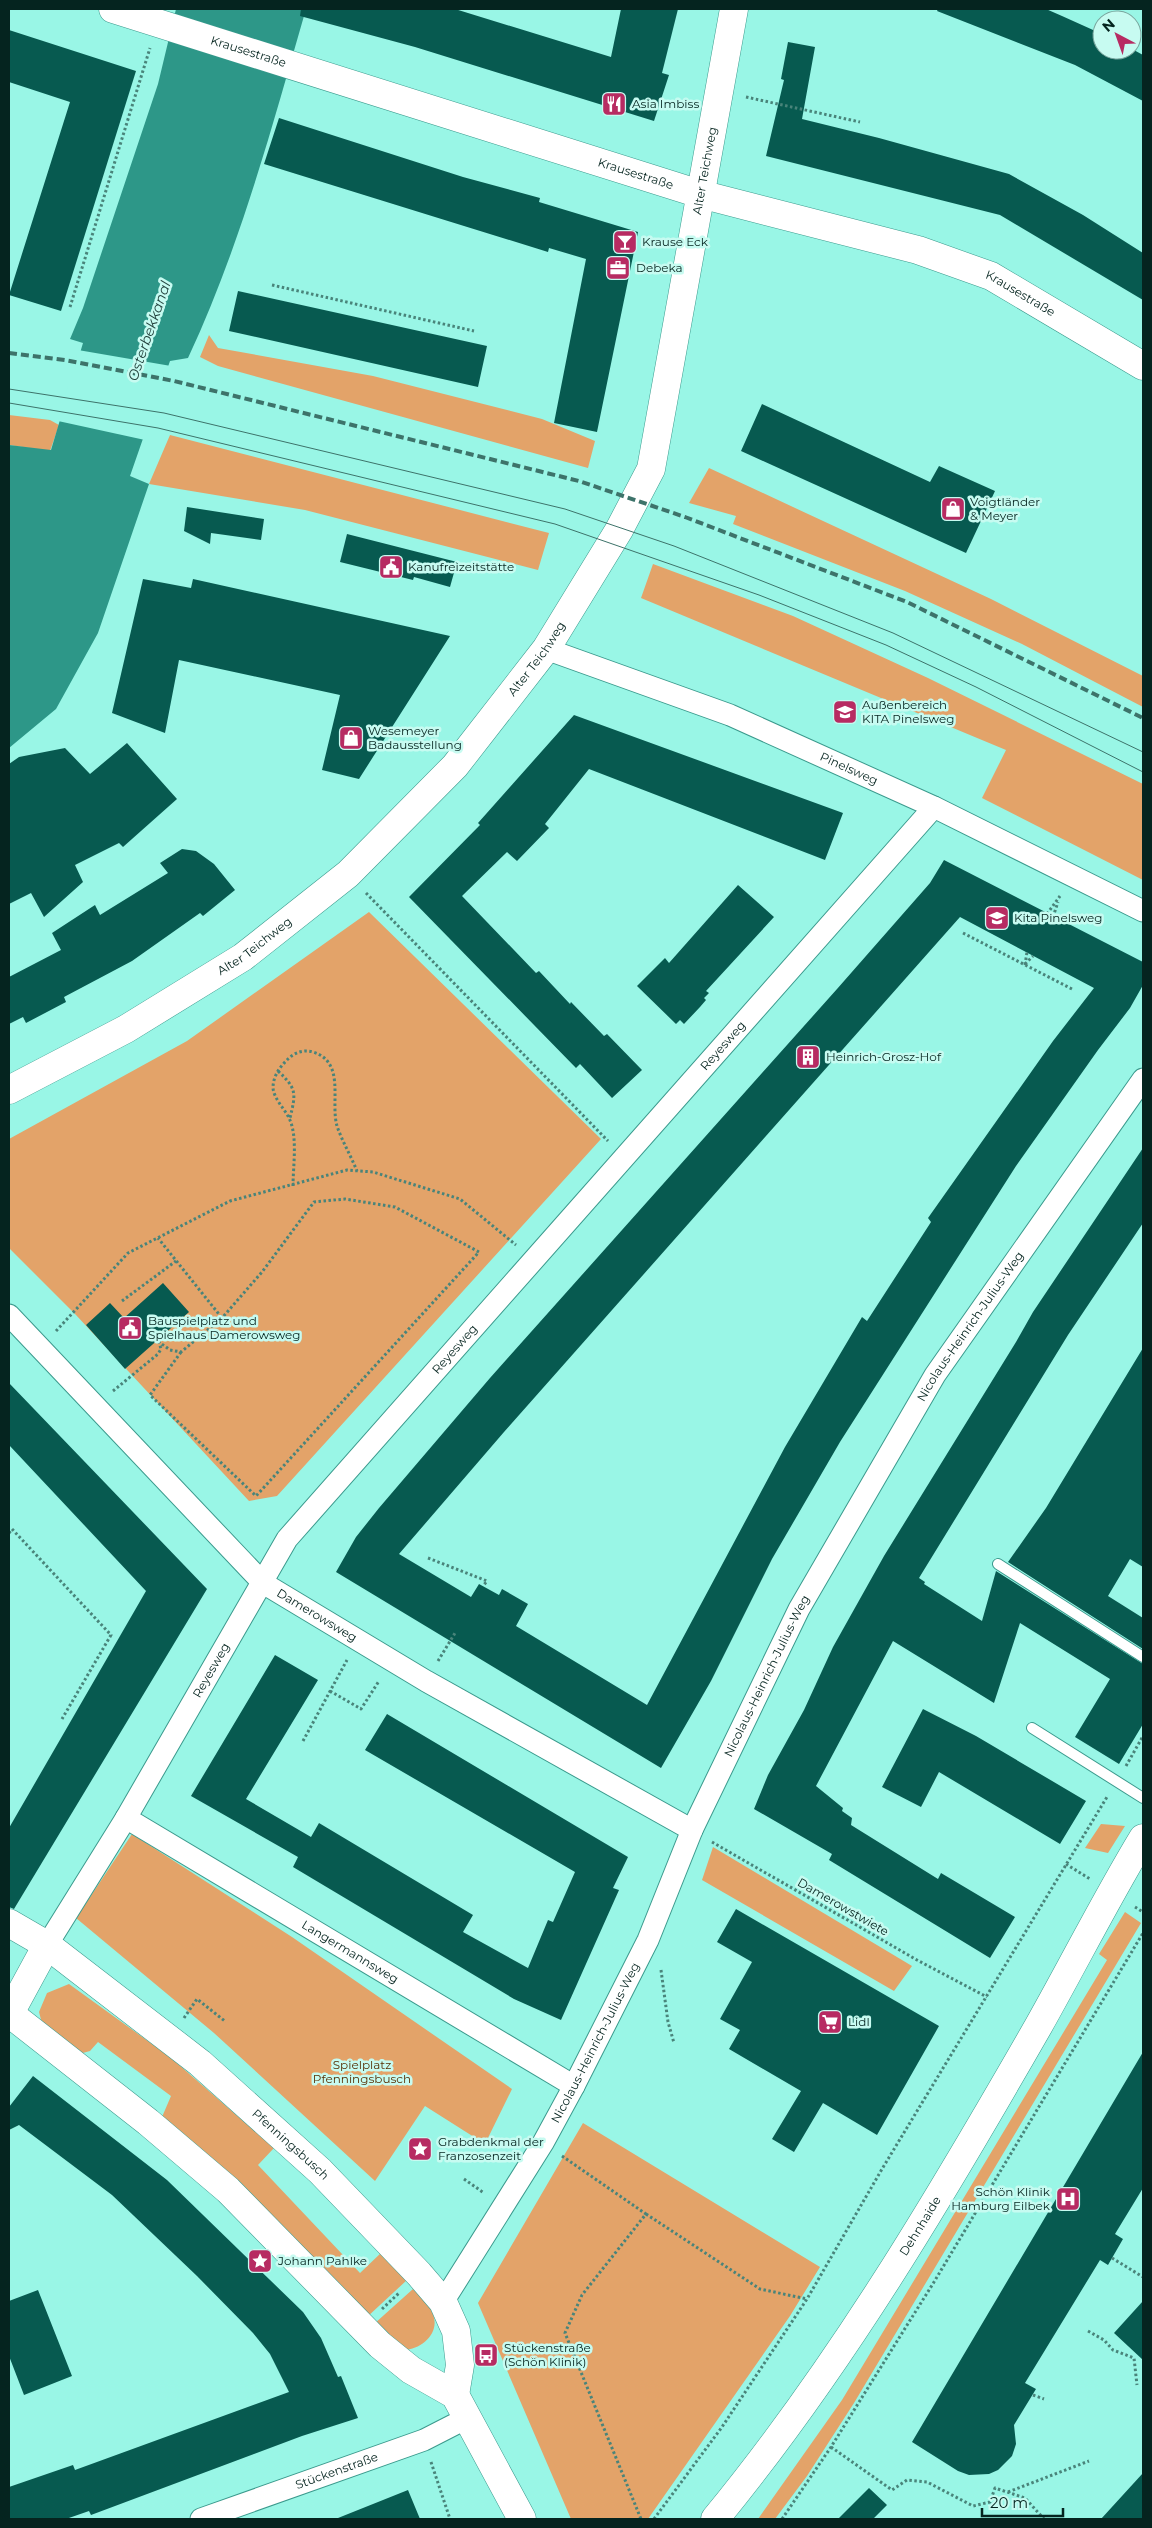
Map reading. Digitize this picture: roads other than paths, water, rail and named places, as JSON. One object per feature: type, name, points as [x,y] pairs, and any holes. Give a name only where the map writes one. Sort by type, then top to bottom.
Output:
[{"type":"street","name":"Krausestraße","points":[[114,9],[154,34],[295,66],[700,194],[918,250],[991,276],[1143,366]]},
{"type":"street","name":"Alter Teichweg","points":[[9,1090],[126,1029],[243,957],[348,874],[455,766],[546,649],[619,530],[651,469],[734,9]]},
{"type":"street","name":"Pinelsweg","points":[[546,649],[730,715],[934,807],[1143,911]]},
{"type":"street","name":"Reyesweg","points":[[47,1945],[126,1818],[287,1539],[934,807]]},
{"type":"street","name":"Nicolaus-Heinrich-Julius-Weg","points":[[443,2302],[543,2143],[574,2086],[648,1940],[692,1830],[799,1609],[935,1374],[1143,1079]]},
{"type":"street","name":"Damerowsweg","points":[[9,1315],[40,1350],[263,1583],[426,1681],[692,1830]]},
{"type":"street","name":"Langermannsweg","points":[[126,1818],[574,2086]]},
{"type":"street","name":"Dehnhaide","points":[[716,2519],[795,2418],[937,2200],[1039,2025],[1143,1838]]},
{"type":"street","name":"Pfenningsbusch","points":[[9,1923],[47,1945],[200,2063],[320,2171],[419,2274],[443,2302],[450,2314],[459,2346],[462,2406]]},
{"type":"street","points":[[47,1945],[9,2014],[148,2122],[228,2190],[380,2345],[411,2370],[462,2406],[522,2519]]},
{"type":"street","name":"Stückenstraße","points":[[201,2519],[424,2440],[462,2406]]},
{"type":"lane","points":[[998,1564],[1143,1657]]},
{"type":"lane","points":[[1032,1728],[1143,1798]]},
{"type":"water","name":"Osterbekkanal","points":[[176,9],[306,9],[254,186],[224,273],[188,358],[170,361],[130,476],[149,484],[98,633],[56,709],[9,748],[9,445],[51,450],[83,343],[70,339],[83,308],[158,84]]},
{"type":"tram line","points":[[9,389],[164,413],[565,509],[674,546],[893,633],[1143,752]]},
{"type":"tram line","points":[[9,403],[158,428],[555,524],[759,595],[886,645],[976,687],[1143,772]]},
{"type":"railway","points":[[9,353],[65,360],[174,381],[579,481],[685,517],[907,602],[1143,718]]},
{"type":"place","name":"Asia Imbiss","points":[[614,104]]},
{"type":"place","name":"Krause Eck","points":[[625,242]]},
{"type":"place","name":"Debeka","points":[[618,268]]},
{"type":"place","name":"Voigtländer & Meyer","points":[[953,509]]},
{"type":"place","name":"Kanufreizeitstätte","points":[[391,567]]},
{"type":"place","name":"Außenbereich KITA Pinelsweg","points":[[845,712]]},
{"type":"place","name":"Wesemeyer Badausstellung","points":[[351,738]]},
{"type":"place","name":"Kita Pinelsweg","points":[[997,918]]},
{"type":"place","name":"Heinrich-Grosz-Hof","points":[[808,1057]]},
{"type":"place","name":"Bauspielplatz und Spielhaus Damerowsweg","points":[[130,1328]]},
{"type":"place","name":"Lidl","points":[[830,2022]]},
{"type":"place","name":"Grabdenkmal der Franzosenzeit","points":[[420,2149]]},
{"type":"place","name":"Schön Klinik Hamburg Eilbek","points":[[1068,2199]]},
{"type":"place","name":"Johann Pahlke","points":[[260,2261]]},
{"type":"place","name":"Stückenstraße (Schön Klinik)","points":[[486,2355]]},
{"type":"park label","name":"Spielplatz Pfenningsbusch","points":[[362,2072]]}]
